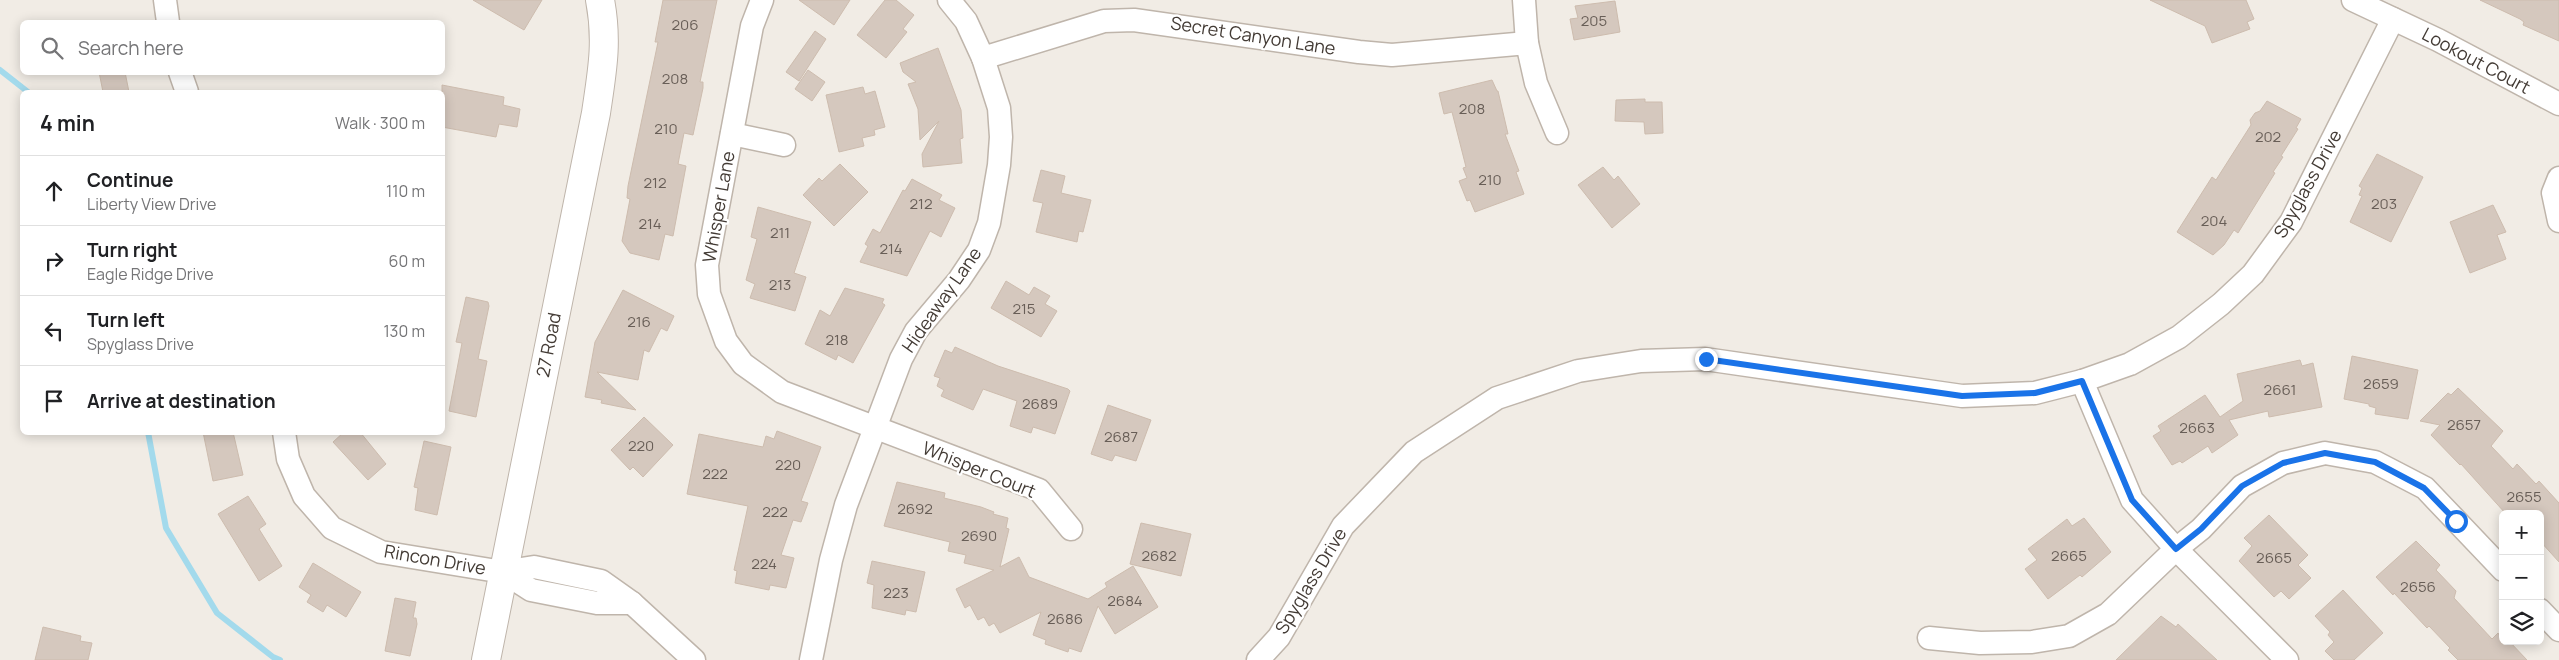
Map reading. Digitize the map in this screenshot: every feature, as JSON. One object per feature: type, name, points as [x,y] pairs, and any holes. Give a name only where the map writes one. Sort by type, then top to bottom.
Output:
[{"type":"street","points":[[165,0],[168,20]]},
{"type":"street","name":"27 Road","points":[[486,660],[596,113],[604,56],[605,28],[600,0]]},
{"type":"street","name":"Whisper Lane","points":[[762,0],[752,26],[707,265],[709,294],[726,341],[743,364],[782,392],[875,429]]},
{"type":"street","name":"Hideaway Lane","points":[[811,660],[831,560],[846,505],[901,359],[912,338],[959,280],[979,250],[989,223],[999,166],[1001,137],[999,108],[983,58],[966,21],[949,0]]},
{"type":"street","points":[[1524,0],[1527,43],[1536,83],[1557,133]]},
{"type":"street","name":"Lookout Court","points":[[2353,0],[2438,40],[2559,104]]},
{"type":"street","name":"Spyglass Drive","points":[[1258,660],[1279,637],[1343,526],[1414,452],[1497,398],[1578,371],[1641,361],[1706,359],[1962,396],[2035,393],[2082,381],[2130,364],[2179,337],[2221,304],[2252,274],[2291,222],[2394,19]]},
{"type":"street","name":"Secret Canyon Lane","points":[[983,58],[1104,21],[1134,20],[1392,55],[1527,43]]},
{"type":"street","points":[[181,75],[186,90]]},
{"type":"street","name":"Whisper Lane","points":[[732,134],[784,145]]},
{"type":"street","points":[[2559,178],[2552,193],[2559,221]]},
{"type":"street","points":[[2082,381],[2132,500],[2176,549],[2287,660]]},
{"type":"street","name":"Whisper Court","points":[[875,429],[1039,490],[1071,529]]},
{"type":"street","name":"Rincon Drive","points":[[284,435],[288,459],[304,496],[332,528],[381,552],[503,572]]},
{"type":"street","points":[[1929,638],[1980,643],[2032,642],[2069,636],[2108,614],[2176,549],[2201,529],[2242,486],[2283,463],[2325,453],[2375,462],[2424,488],[2499,566]]},
{"type":"street","points":[[503,572],[534,567],[601,581],[632,603],[694,660]]},
{"type":"street","points":[[2544,614],[2559,630]]},
{"type":"building","points":[[473,0],[542,0],[524,30]]},
{"type":"building","points":[[663,0],[717,0],[700,82],[703,82],[703,88],[693,135],[684,133],[678,164],[686,166],[673,236],[665,234],[659,260],[630,253],[622,241],[630,199],[627,198],[628,186],[658,42],[655,42]]},
{"type":"building","points":[[799,0],[850,0],[834,25]]},
{"type":"building","points":[[885,0],[896,0],[914,15],[903,29],[907,32],[886,58],[857,35]]},
{"type":"building","points":[[2150,0],[2246,0],[2254,19],[2247,22],[2250,29],[2212,43],[2205,26]]},
{"type":"building","points":[[2480,0],[2559,0],[2559,41],[2523,25],[2524,22],[2520,19]]},
{"type":"building","points":[[1615,1],[1620,32],[1574,40],[1570,19],[1578,18],[1575,6]]},
{"type":"building","points":[[815,31],[826,39],[799,81],[786,72]]},
{"type":"building","points":[[938,48],[961,110],[963,138],[960,139],[962,163],[923,167],[922,154],[939,121],[920,140],[918,109],[908,84],[916,82],[903,72],[900,63]]},
{"type":"building","points":[[808,70],[825,82],[812,101],[795,89]]},
{"type":"building","points":[[100,75],[126,75],[129,90],[103,90]]},
{"type":"building","points":[[1492,80],[1498,91],[1508,134],[1505,134],[1519,171],[1516,172],[1524,194],[1475,212],[1470,200],[1467,201],[1459,181],[1467,178],[1463,168],[1466,167],[1452,112],[1444,114],[1439,93]]},
{"type":"building","points":[[442,85],[504,97],[503,105],[520,109],[517,127],[499,124],[496,137],[445,128],[445,90],[442,90]]},
{"type":"building","points":[[863,87],[865,94],[875,91],[885,127],[874,130],[875,135],[862,138],[864,146],[839,152],[826,95]]},
{"type":"building","points":[[1645,99],[1645,102],[1662,102],[1663,133],[1645,134],[1644,122],[1615,121],[1616,100]]},
{"type":"building","points":[[2267,101],[2301,119],[2296,128],[2298,129],[2281,156],[2283,157],[2273,172],[2275,173],[2238,233],[2234,230],[2224,245],[2213,255],[2177,232],[2212,177],[2216,180],[2251,125],[2250,120]]},
{"type":"building","points":[[2377,154],[2423,177],[2391,242],[2350,222],[2362,196],[2359,195],[2362,188],[2359,186]]},
{"type":"building","points":[[840,164],[868,192],[834,226],[803,195],[819,178],[822,181]]},
{"type":"building","points":[[1603,167],[1614,180],[1618,176],[1640,204],[1612,228],[1578,185]]},
{"type":"building","points":[[1041,170],[1065,176],[1061,193],[1091,200],[1083,232],[1079,231],[1077,242],[1036,232],[1043,203],[1033,201]]},
{"type":"building","points":[[912,179],[942,195],[939,200],[955,208],[941,237],[930,231],[907,276],[860,262],[868,246],[865,244],[873,229],[880,233],[903,190],[905,191]]},
{"type":"building","points":[[2493,205],[2506,232],[2497,235],[2506,259],[2470,273],[2450,222]]},
{"type":"building","points":[[758,207],[811,222],[794,273],[806,277],[795,311],[750,298],[755,284],[746,280],[757,239],[751,237]]},
{"type":"building","points":[[1006,281],[1029,295],[1034,287],[1050,296],[1045,304],[1057,311],[1041,337],[991,308]]},
{"type":"building","points":[[845,288],[884,299],[882,303],[885,305],[853,363],[838,355],[836,360],[805,344],[820,310],[830,316]]},
{"type":"building","points":[[623,290],[674,316],[667,331],[661,328],[649,352],[644,350],[638,380],[597,372],[636,410],[601,403],[602,400],[585,397],[595,342]]},
{"type":"building","points":[[466,297],[488,302],[489,306],[478,359],[487,361],[476,417],[449,411],[462,343],[456,342]]},
{"type":"building","points":[[955,347],[998,366],[1068,389],[1070,391],[1055,434],[1033,427],[1031,433],[1010,426],[1017,401],[983,389],[973,410],[941,396],[944,390],[937,386],[940,378],[934,376],[945,350],[952,353]]},
{"type":"building","points":[[2352,356],[2418,370],[2408,419],[2375,414],[2376,408],[2369,406],[2369,404],[2344,399]]},
{"type":"building","points":[[2300,360],[2302,366],[2313,363],[2322,407],[2269,417],[2268,411],[2229,420],[2238,435],[2212,453],[2208,446],[2182,463],[2180,461],[2172,465],[2153,436],[2161,431],[2158,426],[2205,395],[2220,417],[2243,401],[2237,374]]},
{"type":"building","points":[[2458,388],[2503,431],[2491,446],[2513,469],[2517,464],[2536,484],[2539,481],[2559,503],[2559,562],[2544,545],[2544,510],[2502,510],[2461,464],[2431,435],[2440,425],[2420,421],[2448,393],[2451,395]]},
{"type":"building","points":[[1108,405],[1151,420],[1136,461],[1115,455],[1112,461],[1091,454]]},
{"type":"building","points":[[644,417],[673,445],[643,477],[633,467],[630,470],[611,450]]},
{"type":"building","points":[[777,431],[821,447],[801,501],[808,503],[801,522],[793,520],[781,555],[794,558],[786,588],[770,585],[769,590],[735,583],[737,571],[734,570],[748,506],[687,494],[699,434],[763,447],[766,436],[774,439]]},
{"type":"building","points":[[204,435],[234,435],[243,475],[213,481]]},
{"type":"building","points":[[341,435],[362,435],[386,464],[368,480],[333,442]]},
{"type":"building","points":[[424,441],[451,447],[437,515],[415,510],[418,488],[414,487]]},
{"type":"building","points":[[897,482],[945,493],[944,498],[981,507],[994,512],[993,514],[1008,518],[1006,528],[1009,529],[1000,567],[1019,557],[1029,577],[1088,599],[1107,587],[1105,583],[1133,566],[1158,607],[1115,634],[1098,606],[1081,652],[1069,648],[1068,652],[1045,644],[1046,640],[1033,635],[1041,612],[1000,633],[994,623],[989,626],[984,617],[978,620],[970,605],[965,608],[956,589],[994,570],[964,563],[966,555],[948,551],[950,542],[884,526]]},
{"type":"building","points":[[248,496],[266,524],[259,529],[282,566],[259,581],[218,514]]},
{"type":"building","points":[[2269,515],[2308,555],[2298,565],[2311,578],[2289,599],[2281,591],[2274,597],[2239,561],[2252,546],[2244,538]]},
{"type":"building","points":[[2084,518],[2111,552],[2082,577],[2080,575],[2048,599],[2025,569],[2037,560],[2028,549],[2067,519],[2072,526]]},
{"type":"building","points":[[1141,523],[1191,534],[1181,576],[1130,564]]},
{"type":"building","points":[[2416,541],[2440,565],[2436,570],[2456,591],[2454,598],[2492,639],[2498,633],[2499,645],[2513,645],[2527,660],[2458,660],[2448,650],[2450,648],[2429,626],[2427,628],[2376,577]]},
{"type":"building","points":[[872,561],[925,572],[916,612],[906,610],[905,615],[872,608],[874,585],[867,583]]},
{"type":"building","points":[[313,563],[361,592],[346,617],[327,605],[323,612],[307,602],[311,595],[299,587]]},
{"type":"building","points":[[2343,590],[2383,633],[2354,660],[2334,660],[2325,651],[2334,642],[2328,635],[2330,632],[2315,616]]},
{"type":"building","points":[[395,598],[416,602],[413,618],[416,618],[417,624],[410,656],[385,651]]},
{"type":"building","points":[[2161,616],[2176,627],[2178,624],[2217,660],[2116,660]]},
{"type":"building","points":[[43,627],[81,636],[80,641],[92,643],[88,660],[35,660]]},
{"type":"waterway","points":[[0,70],[25,90]]},
{"type":"waterway","points":[[149,435],[166,528],[217,613],[273,657],[280,660]]},
{"type":"route","points":[[1706,359],[1962,396],[2035,393],[2082,381],[2132,500],[2176,549],[2201,529],[2242,486],[2283,463],[2325,453],[2375,462],[2424,488],[2456,521]]}]
